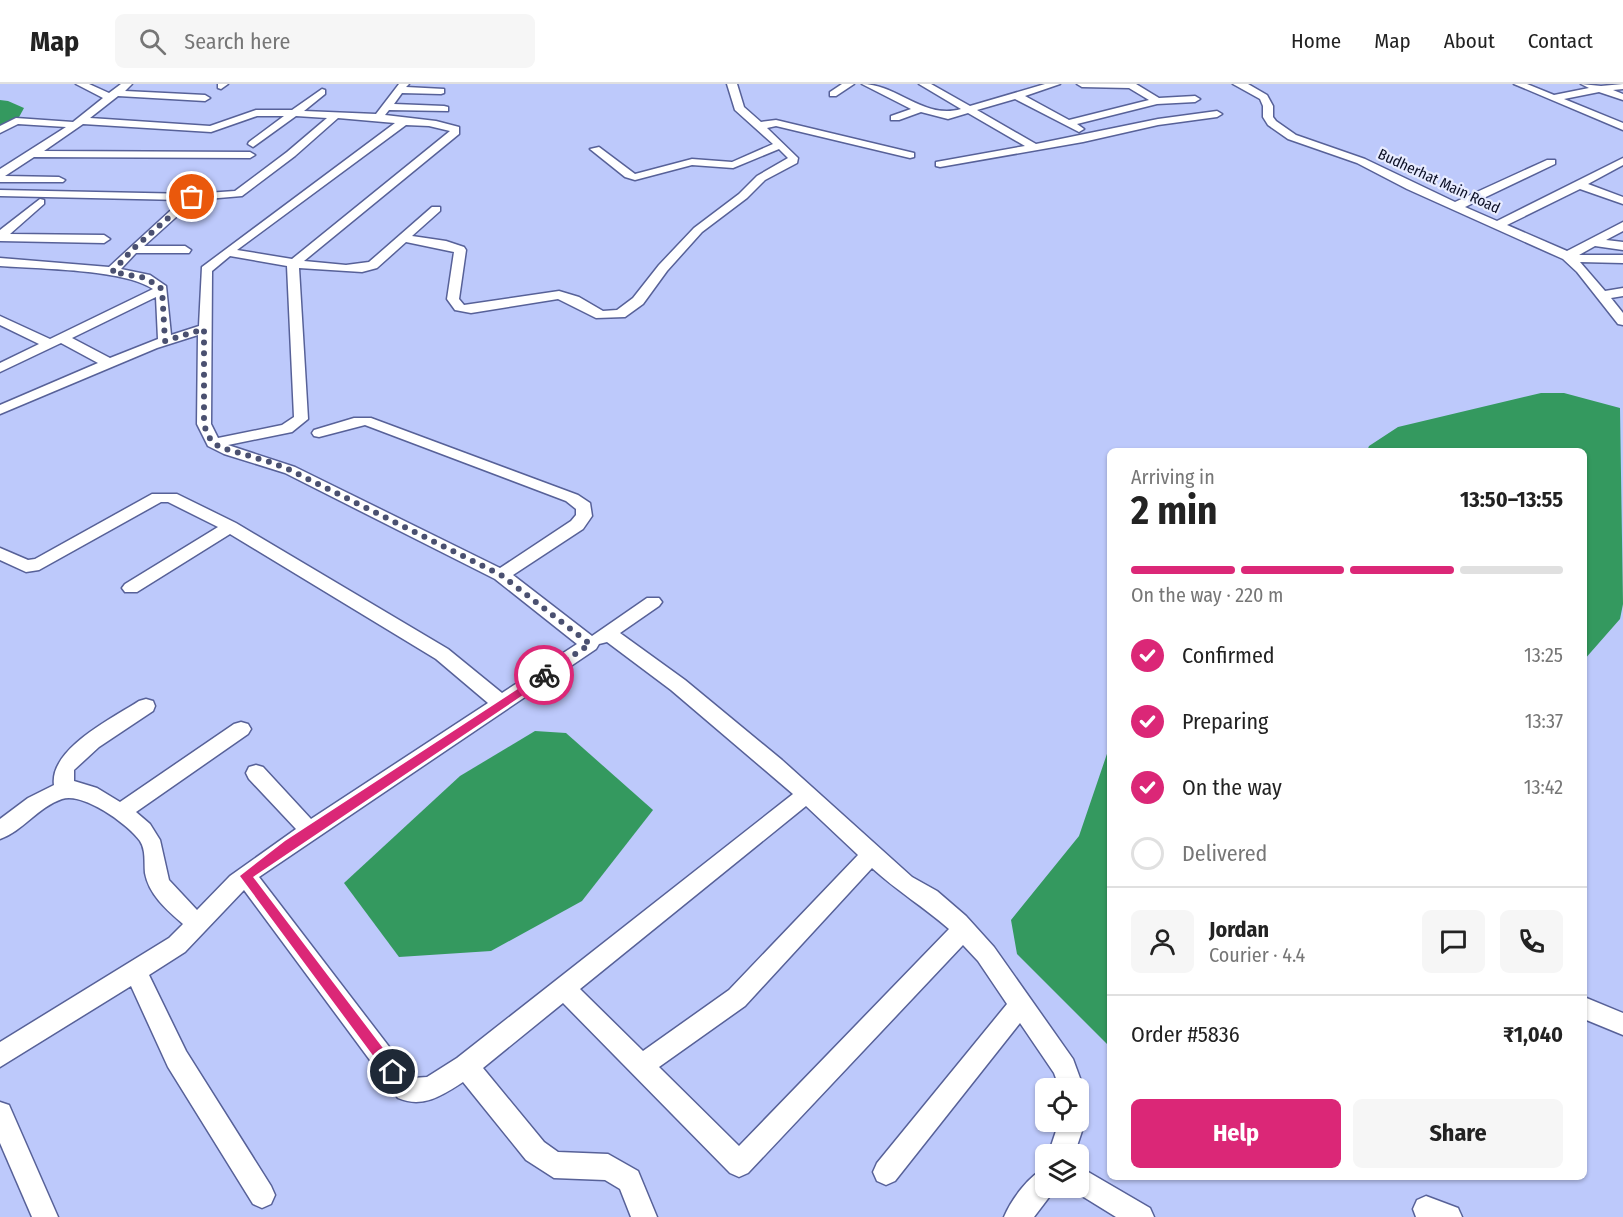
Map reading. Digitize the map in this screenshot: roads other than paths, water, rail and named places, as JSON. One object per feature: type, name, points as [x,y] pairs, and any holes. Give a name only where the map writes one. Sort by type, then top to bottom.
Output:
[{"type":"street","points":[[81,84],[112,95],[205,98]]},
{"type":"street","points":[[0,174],[5,167],[33,154],[79,123],[127,84]]},
{"type":"street","points":[[401,238],[446,245],[460,250],[453,299],[455,305],[460,309],[559,295],[574,300],[601,315],[620,314],[638,301],[663,268],[698,230],[743,196],[761,178],[793,161],[793,158],[739,108],[732,84]]},
{"type":"street","points":[[833,94],[849,84]]},
{"type":"street","points":[[867,84],[920,109],[948,116],[1055,84]]},
{"type":"street","points":[[924,84],[1032,146]]},
{"type":"street","points":[[1082,84],[1129,85],[1157,101]]},
{"type":"street","name":"Budherhat Main Road","points":[[1241,84],[1264,97],[1268,106],[1268,117],[1279,130],[1292,137],[1361,161],[1455,207],[1568,257],[1581,269],[1623,321]]},
{"type":"street","points":[[1519,84],[1623,127]]},
{"type":"street","points":[[1586,84],[1623,97]]},
{"type":"street","points":[[382,112],[399,86],[441,91]]},
{"type":"street","points":[[1553,98],[1623,86]]},
{"type":"street","points":[[33,154],[252,149],[293,112],[322,92]]},
{"type":"street","points":[[1017,96],[1094,137]]},
{"type":"street","points":[[1068,123],[1157,101],[1195,99]]},
{"type":"street","points":[[0,130],[16,121],[211,129],[256,113],[293,112],[336,115],[444,109]]},
{"type":"street","points":[[895,118],[920,109]]},
{"type":"street","points":[[213,443],[287,429],[301,419],[292,269],[295,263],[455,132],[455,129],[449,127],[422,122],[403,122],[382,112]]},
{"type":"street","points":[[940,164],[1032,146],[1094,137],[1158,122],[1217,114]]},
{"type":"street","points":[[0,193],[192,197],[238,195],[336,115]]},
{"type":"street","points":[[403,122],[206,270],[204,424],[213,443],[235,454],[270,462],[290,470],[501,575],[678,685],[808,793],[904,884],[928,898],[964,929],[986,954],[1064,1067],[1068,1078]]},
{"type":"street","points":[[758,126],[776,123],[910,155]]},
{"type":"street","points":[[595,149],[629,175],[635,177],[692,162],[733,165],[780,146]]},
{"type":"street","points":[[1498,225],[1623,161]]},
{"type":"street","points":[[1455,207],[1551,162]]},
{"type":"street","points":[[0,179],[59,180]]},
{"type":"street","points":[[1580,185],[1623,201]]},
{"type":"street","points":[[112,272],[133,249],[192,197]]},
{"type":"street","points":[[0,236],[40,202]]},
{"type":"street","points":[[227,252],[295,263],[362,270],[373,265],[401,238],[436,210]]},
{"type":"street","points":[[1568,257],[1623,226]]},
{"type":"street","points":[[0,236],[104,239]]},
{"type":"street","points":[[1593,242],[1623,246]]},
{"type":"street","points":[[133,249],[185,250]]},
{"type":"street","points":[[1568,257],[1623,259]]},
{"type":"street","points":[[0,262],[112,272],[146,278],[162,289]]},
{"type":"street","points":[[162,289],[165,341]]},
{"type":"street","points":[[0,368],[162,289]]},
{"type":"street","points":[[1602,295],[1623,292]]},
{"type":"street","points":[[0,320],[48,344]]},
{"type":"street","points":[[0,410],[109,363],[165,341],[204,329]]},
{"type":"street","points":[[65,340],[109,363]]},
{"type":"street","points":[[319,433],[338,429],[356,421],[366,422],[572,498],[584,507],[584,516],[578,525],[501,575]]},
{"type":"street","points":[[0,553],[26,566],[39,564],[158,497],[171,497],[230,527],[373,610],[442,654],[502,704]]},
{"type":"street","points":[[131,588],[230,527]]},
{"type":"street","points":[[0,1055],[177,945],[246,876],[653,602]]},
{"type":"street","points":[[65,789],[64,768],[80,752],[146,706]]},
{"type":"street","points":[[121,812],[241,729]]},
{"type":"street","points":[[256,773],[310,831]]},
{"type":"street","points":[[0,830],[39,802],[65,789],[83,790],[121,812],[146,833],[153,849],[158,880],[178,905],[198,924]]},
{"type":"street","points":[[246,876],[406,1090],[430,1089],[466,1066],[808,793]]},
{"type":"street","points":[[641,1066],[737,998],[872,854]]},
{"type":"street","points":[[563,987],[739,1164],[964,929]]},
{"type":"street","points":[[135,971],[177,1059],[262,1195]]},
{"type":"street","points":[[886,1172],[1020,1005]]},
{"type":"street","points":[[1587,1009],[1623,1024]]},
{"type":"street","points":[[466,1066],[535,1151],[554,1165],[608,1167],[629,1180],[644,1217]]},
{"type":"street","points":[[0,1114],[45,1217]]},
{"type":"street","points":[[1089,1186],[1141,1217]]},
{"type":"street","points":[[1017,1217],[1035,1195]]}]
